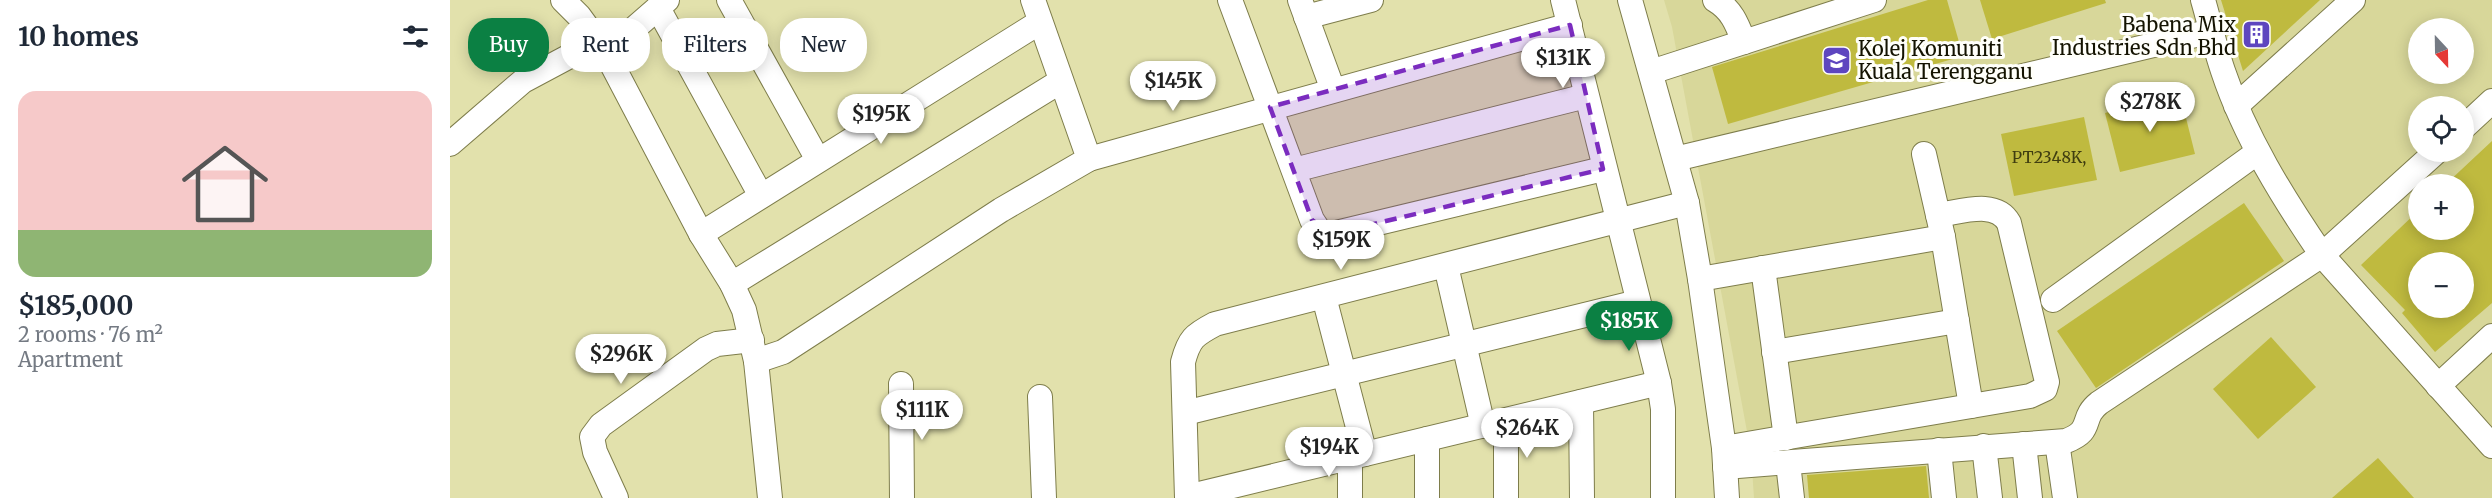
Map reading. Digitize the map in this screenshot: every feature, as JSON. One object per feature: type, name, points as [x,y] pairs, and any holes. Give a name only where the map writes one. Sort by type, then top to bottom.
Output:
[{"type":"street","points":[[563,0],[580,18]]},
{"type":"street","points":[[729,0],[818,160]]},
{"type":"street","points":[[1230,0],[1312,220],[1318,229],[1332,234],[1603,169]]},
{"type":"street","points":[[1333,90],[1303,8],[1371,0]]},
{"type":"street","points":[[1563,0],[1603,169],[1659,383],[1663,409],[1664,498]]},
{"type":"street","points":[[1630,0],[1687,203],[1700,279],[1724,458],[1727,498]]},
{"type":"street","points":[[1715,0],[1724,5],[1734,17],[1744,42]]},
{"type":"street","points":[[1651,72],[1875,0]]},
{"type":"street","points":[[2203,0],[2236,106],[2258,152],[2322,255],[2492,446]]},
{"type":"street","points":[[2236,106],[2353,0]]},
{"type":"street","points":[[643,18],[663,4],[761,196]]},
{"type":"street","points":[[701,234],[818,160],[1036,11],[1089,159]]},
{"type":"street","points":[[616,498],[595,452],[592,437],[602,425],[706,349],[717,344],[754,351],[783,352],[1001,210],[1089,159],[1570,25]]},
{"type":"street","points":[[1675,159],[2215,43]]},
{"type":"street","points":[[450,144],[523,81],[561,65]]},
{"type":"street","points":[[615,72],[701,234],[732,284],[744,310],[754,351],[770,498]]},
{"type":"street","points":[[732,284],[1061,81]]},
{"type":"street","points":[[1294,170],[1586,96]]},
{"type":"street","points":[[2474,118],[2492,102]]},
{"type":"street","points":[[2053,300],[2258,152]]},
{"type":"street","points":[[1924,154],[1940,226],[1971,406]]},
{"type":"street","points":[[1724,458],[1788,463],[2057,442],[2078,437],[2084,432],[2089,412],[2099,403],[2322,255],[2425,162]]},
{"type":"street","points":[[1659,383],[1358,456],[1267,488],[1186,497],[1184,362],[1188,344],[1198,333],[1215,324],[1446,266],[1614,207],[1687,203]]},
{"type":"street","points":[[1700,279],[1763,268],[1940,226],[1992,208],[2005,215],[2009,223],[2048,382],[2045,389],[2038,394],[1786,438],[1724,458]]},
{"type":"street","points":[[1446,266],[1465,344],[1494,423],[1506,498]]},
{"type":"street","points":[[1763,268],[1786,438]]},
{"type":"street","points":[[1324,297],[1344,374],[1358,456],[1350,498]]},
{"type":"street","points":[[1185,413],[1638,302]]},
{"type":"street","points":[[1774,352],[1957,321]]},
{"type":"street","points":[[2438,386],[2492,336]]},
{"type":"street","points":[[901,384],[902,498]]},
{"type":"street","points":[[1040,397],[1044,498]]},
{"type":"street","points":[[1581,402],[1582,498]]},
{"type":"street","points":[[1427,439],[1427,498]]},
{"type":"street","points":[[2057,442],[2065,498]]},
{"type":"street","points":[[2024,444],[2030,498]]},
{"type":"street","points":[[1984,446],[1990,498]]},
{"type":"street","points":[[1939,450],[1944,498]]},
{"type":"street","points":[[1788,463],[1792,498]]},
{"type":"highlighted area","points":[[1570,25],[1603,169],[1332,234],[1312,220],[1270,107]]},
{"type":"shaded area","points":[[1664,0],[2492,0],[2492,498],[1754,498],[1751,453],[1672,27]]},
{"type":"building","name":"Kolej Komuniti Kuala Terengganu","points":[[1928,0],[1947,0],[1963,56],[1728,124],[1712,67]]},
{"type":"building","points":[[1980,0],[2105,0],[2106,3],[1992,39]]},
{"type":"building","name":"Babena Mix Industries Sdn Bhd","points":[[2221,0],[2320,0],[2243,71]]},
{"type":"building","points":[[2180,94],[2195,154],[2120,172],[2105,113]]},
{"type":"building","points":[[2084,117],[2097,180],[2014,196],[2001,134]]},
{"type":"building","points":[[2492,141],[2492,303],[2435,352],[2402,313],[2405,310],[2361,265],[2408,220],[2408,240],[2474,240],[2474,174],[2457,174],[2470,162],[2474,162],[2474,158]]},
{"type":"building","points":[[2244,203],[2284,261],[2096,388],[2057,331]]},
{"type":"building","points":[[2271,337],[2316,387],[2258,439],[2213,389]]},
{"type":"building","points":[[2378,458],[2414,498],[2332,498]]},
{"type":"building","points":[[1926,466],[1929,498],[1809,498],[1807,475]]},
{"type":"place","name":"Babena Mix Industries Sdn Bhd","points":[[2257,35]]},
{"type":"place","name":"Kolej Komuniti Kuala Terengganu","points":[[1837,60]]}]
